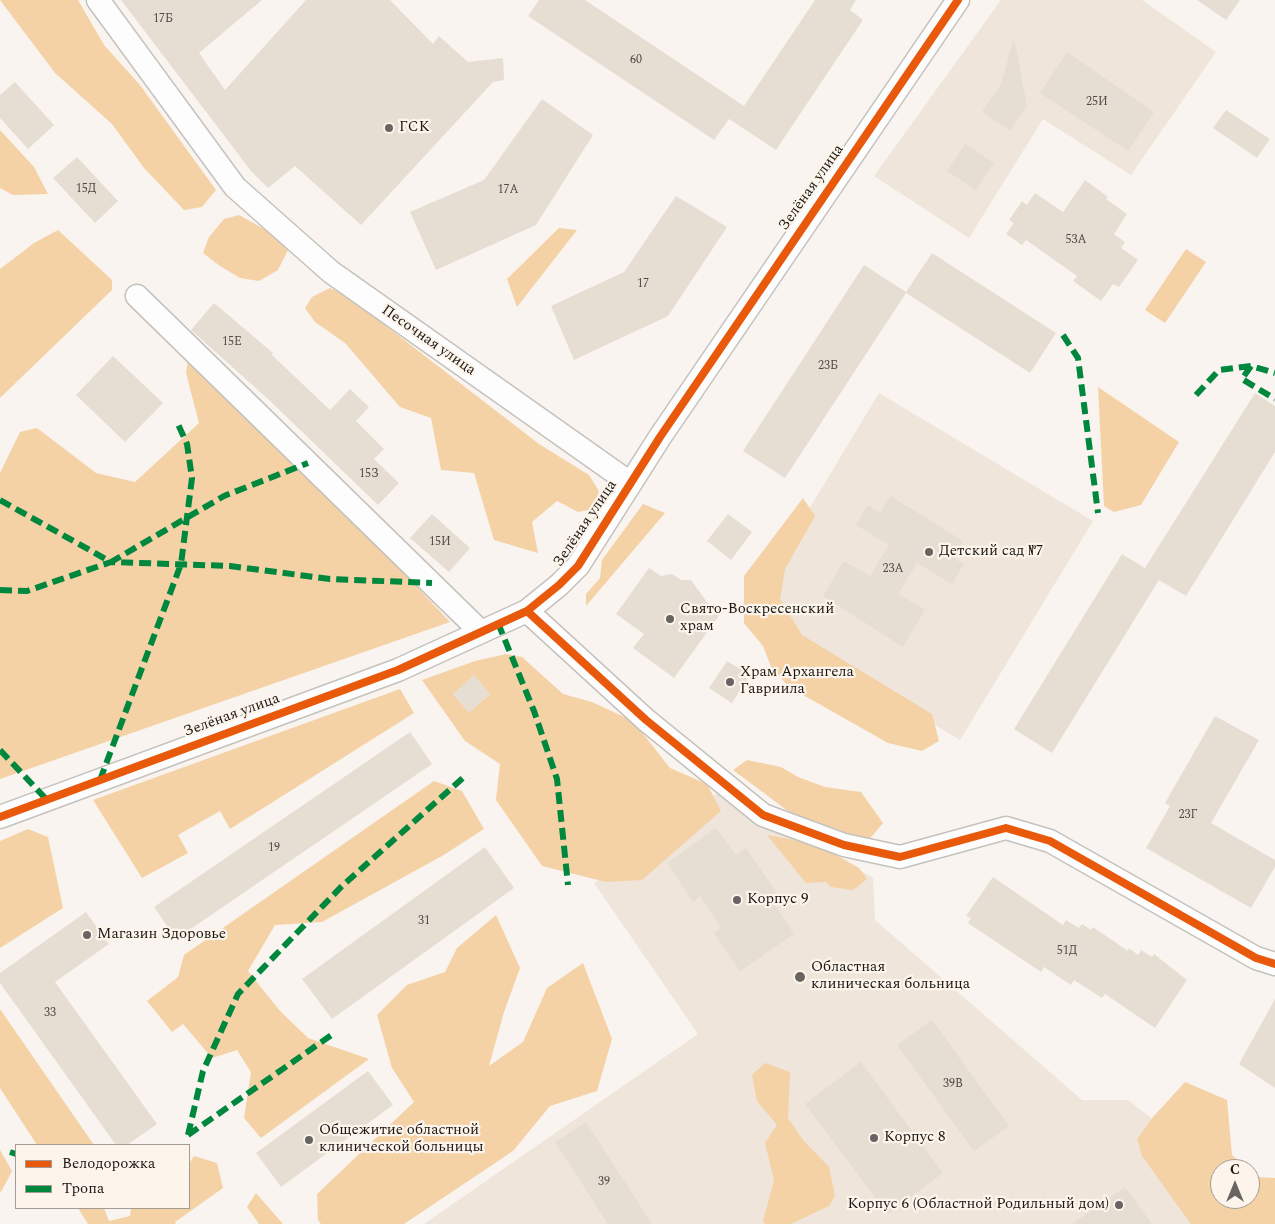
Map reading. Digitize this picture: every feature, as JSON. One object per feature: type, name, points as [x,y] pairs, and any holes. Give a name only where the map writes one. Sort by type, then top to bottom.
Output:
[{"type":"street","name":"Песочная улица","points":[[98,0],[235,187],[331,272],[630,484]]},
{"type":"street","name":"Зелёная улица","points":[[0,817],[398,670],[527,611],[559,585],[578,566],[630,484],[958,0]]},
{"type":"street","points":[[137,296],[480,631]]},
{"type":"street","points":[[527,611],[646,720],[763,815],[844,845],[900,858],[1006,828],[1050,841],[1256,958],[1275,964]]},
{"type":"shaded area","points":[[0,0],[78,0],[104,45],[140,85],[216,190],[202,207],[184,210],[144,168],[112,124],[55,73]]},
{"type":"shaded area","points":[[1001,0],[1142,0],[1216,52],[1131,175],[1043,119],[969,238],[874,176]]},
{"type":"shaded area","points":[[0,130],[34,167],[48,194],[13,195],[0,188]]},
{"type":"shaded area","points":[[239,215],[291,244],[278,270],[259,281],[240,278],[203,253],[209,237],[224,219]]},
{"type":"shaded area","points":[[559,228],[577,230],[517,307],[507,279]]},
{"type":"shaded area","points":[[58,230],[112,280],[112,290],[0,398],[0,269],[34,243]]},
{"type":"shaded area","points":[[1186,249],[1206,262],[1165,323],[1145,310]]},
{"type":"shaded area","points":[[330,288],[351,299],[539,444],[589,475],[599,491],[594,509],[578,512],[557,501],[532,522],[538,553],[494,540],[474,473],[441,470],[431,418],[400,407],[345,343],[315,322],[305,308],[312,297]]},
{"type":"shaded area","points":[[188,359],[334,499],[450,622],[0,779],[0,473],[20,432],[37,428],[96,473],[135,482],[199,423],[186,373]]},
{"type":"shaded area","points":[[1098,387],[1179,442],[1141,505],[1114,512],[1104,506]]},
{"type":"shaded area","name":"Детский сад №7","points":[[879,393],[1093,521],[960,740],[747,612]]},
{"type":"shaded area","points":[[803,498],[815,516],[785,569],[780,599],[802,635],[932,714],[939,741],[922,751],[888,743],[789,687],[771,667],[763,646],[744,623],[744,576]]},
{"type":"shaded area","points":[[643,504],[665,513],[586,606],[586,594],[600,578],[602,560]]},
{"type":"shaded area","points":[[506,654],[522,657],[563,694],[592,702],[633,721],[670,768],[707,784],[721,811],[642,880],[606,882],[542,866],[496,800],[500,764],[465,741],[422,680],[475,661]],"holes":[[[474,676],[490,694],[469,712],[453,694]]]},
{"type":"shaded area","points":[[400,689],[414,713],[230,829],[220,811],[178,835],[188,853],[142,878],[93,800]]},
{"type":"shaded area","points":[[747,760],[781,767],[798,777],[825,787],[861,792],[883,823],[867,842],[835,828],[796,817],[733,770]]},
{"type":"shaded area","points":[[434,781],[462,791],[484,829],[442,856],[322,922],[275,925],[248,971],[280,1011],[308,1038],[369,1059],[261,1138],[244,1118],[251,1072],[237,1050],[212,1058],[183,1024],[172,1032],[147,1001],[178,977],[184,955]]},
{"type":"shaded area","name":"Областная клиническая больница","points":[[722,789],[873,878],[875,920],[1082,1100],[1128,1100],[1210,1163],[1210,1209],[1260,1209],[1260,1205],[1275,1213],[1275,1224],[424,1224],[698,1034],[594,883]]},
{"type":"shaded area","points":[[28,829],[48,837],[63,908],[0,948],[0,841]]},
{"type":"shaded area","points":[[767,835],[817,844],[859,868],[867,879],[853,890],[831,887],[826,882],[806,883]]},
{"type":"shaded area","points":[[496,915],[520,968],[504,1012],[489,1066],[523,1042],[547,988],[583,963],[612,1039],[597,1091],[550,1106],[513,1151],[404,1224],[321,1224],[318,1220],[317,1194],[414,1102],[392,1068],[377,1015],[407,985],[445,972],[457,948]]},
{"type":"shaded area","points":[[0,1009],[93,1144],[36,1144],[0,1088]]},
{"type":"shaded area","points":[[765,1063],[790,1072],[788,1118],[803,1140],[829,1167],[835,1196],[829,1206],[791,1224],[765,1224],[763,1221],[774,1180],[765,1143],[777,1125],[757,1101],[752,1075]]},
{"type":"shaded area","points":[[1185,1082],[1227,1100],[1232,1155],[1236,1159],[1210,1159],[1210,1209],[1260,1209],[1260,1177],[1275,1178],[1275,1224],[1191,1224],[1142,1156],[1137,1139],[1153,1117]]},
{"type":"shaded area","points":[[0,1150],[12,1171],[1,1192],[0,1191]]},
{"type":"shaded area","points":[[194,1156],[217,1163],[223,1188],[175,1222],[176,1224],[88,1224],[79,1209],[104,1209],[109,1221],[130,1216],[131,1209],[190,1209],[190,1162]]},
{"type":"shaded area","points":[[256,1193],[283,1224],[259,1224],[247,1207]]},
{"type":"building","points":[[121,0],[262,0],[199,53],[225,90],[306,0],[390,0],[433,44],[439,36],[468,62],[503,58],[504,80],[493,82],[361,225],[295,166],[268,188],[251,171]]},
{"type":"building","points":[[539,0],[585,0],[744,106],[815,0],[856,0],[850,10],[863,20],[776,150],[729,119],[714,140],[528,16]]},
{"type":"building","points":[[1197,0],[1240,0],[1226,20]]},
{"type":"building","points":[[1014,38],[1027,106],[1010,131],[982,112],[1001,84]]},
{"type":"building","points":[[1067,52],[1154,112],[1128,151],[1040,93]]},
{"type":"building","points":[[15,82],[54,125],[28,149],[0,118],[0,95]]},
{"type":"building","points":[[542,99],[593,135],[536,225],[436,270],[410,212],[484,180]]},
{"type":"building","points":[[1226,110],[1270,139],[1257,158],[1213,128]]},
{"type":"building","points":[[965,144],[994,163],[976,190],[947,171]]},
{"type":"building","points":[[77,157],[118,201],[95,223],[53,178]]},
{"type":"building","points":[[1085,180],[1108,197],[1106,199],[1127,214],[1114,234],[1125,242],[1121,248],[1138,260],[1119,287],[1113,284],[1101,301],[1073,281],[1077,276],[1026,240],[1022,245],[1006,234],[1014,223],[1009,220],[1022,201],[1027,205],[1035,193],[1063,212]]},
{"type":"building","points":[[676,196],[727,227],[668,316],[574,360],[551,306],[624,272]]},
{"type":"building","points":[[932,253],[1056,333],[1030,373],[906,293],[785,478],[743,451],[864,265],[906,292]]},
{"type":"building","points":[[214,303],[273,353],[272,355],[330,410],[350,389],[369,407],[356,421],[384,449],[374,459],[399,483],[378,505],[268,399],[191,330]]},
{"type":"building","points":[[113,356],[163,403],[125,442],[76,395]]},
{"type":"building","points":[[1255,393],[1275,406],[1275,452],[1186,596],[1159,580],[1052,753],[1014,729],[1122,554],[1145,568]]},
{"type":"building","points":[[891,496],[963,541],[953,558],[964,564],[952,584],[917,563],[898,594],[925,610],[903,647],[823,596],[844,561],[870,576],[889,545],[856,525],[868,505],[880,513]]},
{"type":"building","points":[[432,514],[470,548],[449,572],[410,538]]},
{"type":"building","points":[[728,514],[752,532],[731,560],[707,541]]},
{"type":"building","name":"Свято-Воскресенский храм","points":[[649,568],[661,576],[672,574],[681,580],[691,580],[707,602],[721,613],[674,678],[633,648],[644,634],[616,614]]},
{"type":"building","name":"Храм Архангела Гавриила","points":[[727,661],[750,675],[732,703],[709,688]]},
{"type":"building","points":[[474,675],[490,694],[469,713],[453,694]]},
{"type":"building","points":[[1215,716],[1259,740],[1211,823],[1275,860],[1275,867],[1251,908],[1146,848],[1170,806],[1165,803]]},
{"type":"building","points":[[410,732],[432,764],[176,939],[154,907]]},
{"type":"building","name":"Корпус 9","points":[[716,828],[736,855],[746,848],[777,893],[770,898],[794,934],[740,971],[714,933],[721,928],[700,896],[693,902],[667,863]]},
{"type":"building","points":[[485,847],[514,888],[332,1019],[302,979]]},
{"type":"building","points":[[993,877],[1063,925],[1066,920],[1079,928],[1082,924],[1091,930],[1093,927],[1128,951],[1129,948],[1138,955],[1141,950],[1152,957],[1154,954],[1187,980],[1155,1028],[1105,994],[1102,998],[1074,980],[1071,985],[1044,967],[1041,972],[968,923],[971,918],[966,916]]},
{"type":"building","points":[[86,912],[109,944],[55,982],[157,1124],[128,1144],[115,1144],[0,983],[0,973]]},
{"type":"building","points":[[1275,999],[1275,1088],[1239,1064]]},
{"type":"building","points":[[932,1020],[1009,1126],[974,1151],[897,1045]]},
{"type":"building","name":"Корпус 8","points":[[861,1062],[943,1173],[888,1214],[805,1104]]},
{"type":"building","name":"Общежитие областной клинической больницы","points":[[368,1071],[393,1105],[281,1187],[256,1153]]},
{"type":"building","points":[[586,1122],[652,1224],[608,1224],[555,1142]]},
{"type":"building","name":"Корпус 6 (Областной Родильный дом)","points":[[1125,1187],[1152,1224],[1072,1224]]},
{"type":"marked path","points":[[1063,335],[1078,358],[1098,513]]},
{"type":"marked path","points":[[1251,366],[1242,379],[1275,399]]},
{"type":"marked path","points":[[1196,395],[1219,370],[1251,366],[1275,373]]},
{"type":"marked path","points":[[100,780],[181,564],[192,478],[187,444],[177,422]]},
{"type":"marked path","points":[[0,500],[111,562],[224,496],[308,463]]},
{"type":"marked path","points":[[0,590],[27,591],[111,562],[230,566],[330,579],[432,583]]},
{"type":"marked path","points":[[498,623],[534,711],[557,779],[568,885]]},
{"type":"marked path","points":[[0,750],[47,800]]},
{"type":"marked path","points":[[188,1135],[203,1071],[238,994],[342,886],[465,776]]},
{"type":"marked path","points":[[188,1135],[333,1034]]},
{"type":"marked path","points":[[10,1152],[15,1154]]},
{"type":"cycle path","points":[[0,817],[398,670],[527,611],[559,585],[578,566],[660,437],[958,0]]},
{"type":"cycle path","points":[[527,611],[646,720],[763,815],[844,845],[900,857],[1006,828],[1050,841],[1256,958],[1275,964]]},
{"type":"place","name":"ГСК","points":[[389,128]]},
{"type":"place","name":"Детский сад №7","points":[[929,552]]},
{"type":"place","name":"Свято-Воскресенский храм","points":[[670,619]]},
{"type":"place","name":"Храм Архангела Гавриила","points":[[730,682]]},
{"type":"place","name":"Корпус 9","points":[[737,900]]},
{"type":"place","name":"Магазин Здоровье","points":[[87,935]]},
{"type":"place","name":"Областная клиническая больница","points":[[800,977]]},
{"type":"place","name":"Корпус 8","points":[[874,1138]]},
{"type":"place","name":"Общежитие областной клинической больницы","points":[[309,1140]]},
{"type":"place","name":"Корпус 6 (Областной Родильный дом)","points":[[1119,1205]]}]
